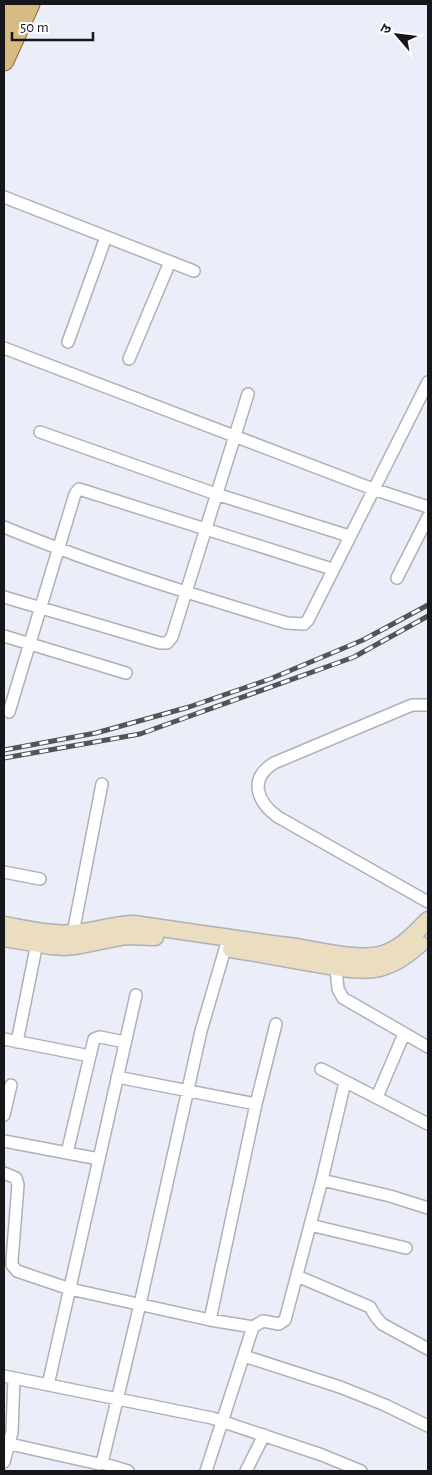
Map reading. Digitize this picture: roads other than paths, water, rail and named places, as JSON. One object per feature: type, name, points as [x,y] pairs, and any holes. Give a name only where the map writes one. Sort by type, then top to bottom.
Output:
[{"type":"main road","points":[[4,26],[14,4]]},
{"type":"main road","points":[[4,61],[30,4]]},
{"type":"street","points":[[4,197],[194,271]]},
{"type":"street","points":[[68,342],[106,237]]},
{"type":"street","points":[[129,359],[170,262]]},
{"type":"street","points":[[4,348],[373,489],[428,507]]},
{"type":"street","points":[[4,527],[59,549],[186,593],[287,622],[304,624],[308,620],[332,569],[428,382]]},
{"type":"street","points":[[4,597],[160,643],[167,643],[172,637],[248,394]]},
{"type":"street","points":[[40,432],[216,494],[349,536]]},
{"type":"street","points":[[9,712],[75,494],[79,489],[332,569]]},
{"type":"street","points":[[397,578],[428,517]]},
{"type":"street","points":[[4,636],[126,673]]},
{"type":"street","points":[[428,705],[412,705],[274,763],[262,773],[258,784],[258,792],[271,812],[278,817],[428,902]]},
{"type":"street","points":[[73,933],[102,784]]},
{"type":"street","points":[[4,872],[40,879]]},
{"type":"street","points":[[335,960],[359,955],[382,954],[403,943],[428,920]]},
{"type":"street","points":[[4,938],[38,938],[118,924],[134,924],[227,943],[335,960],[366,969],[391,964],[414,949],[428,935]]},
{"type":"street","points":[[4,925],[38,938],[50,946],[76,946],[135,936],[227,943]]},
{"type":"street","points":[[17,1042],[38,938]]},
{"type":"street","points":[[102,1463],[140,1304],[201,1031],[227,943]]},
{"type":"street","points":[[335,960],[338,989],[343,998],[428,1047]]},
{"type":"street","points":[[48,1385],[136,995]]},
{"type":"street","points":[[210,1320],[256,1104],[276,1024]]},
{"type":"street","points":[[378,1097],[404,1034]]},
{"type":"street","points":[[67,1153],[93,1042],[97,1037],[125,1042]]},
{"type":"street","points":[[4,1039],[90,1056]]},
{"type":"street","points":[[321,1069],[428,1124]]},
{"type":"street","points":[[117,1077],[256,1104]]},
{"type":"street","points":[[206,1471],[253,1328],[263,1321],[279,1324],[284,1322],[322,1180],[345,1082]]},
{"type":"street","points":[[4,1114],[11,1085]]},
{"type":"street","points":[[4,1141],[99,1159]]},
{"type":"street","points":[[4,1173],[14,1176],[18,1185],[8,1260],[17,1271],[70,1289],[253,1328]]},
{"type":"street","points":[[322,1180],[390,1196],[428,1208]]},
{"type":"street","points":[[310,1225],[406,1248]]},
{"type":"street","points":[[297,1276],[368,1306],[382,1324],[428,1348]]},
{"type":"street","points":[[244,1356],[340,1387],[385,1405],[428,1426]]},
{"type":"street","points":[[4,1462],[10,1444],[13,1415],[9,1377],[181,1411],[221,1421],[337,1460],[360,1471]]},
{"type":"street","points":[[246,1471],[264,1435]]},
{"type":"street","points":[[10,1444],[99,1464],[102,1463],[128,1471]]},
{"type":"railway","points":[[4,750],[96,733],[189,707],[270,679],[363,640],[428,605]]},
{"type":"railway","points":[[4,758],[140,734],[354,657],[428,616]]}]
